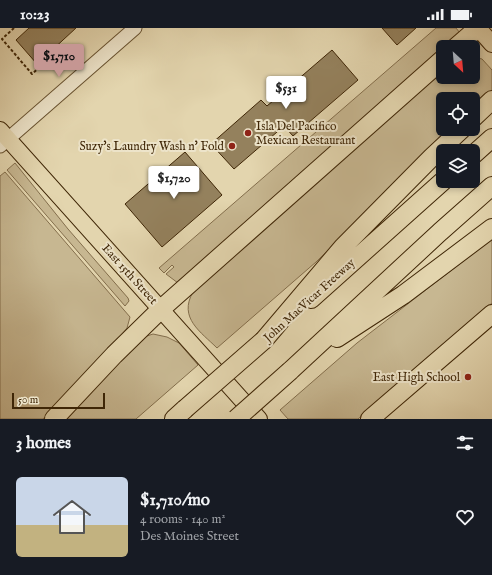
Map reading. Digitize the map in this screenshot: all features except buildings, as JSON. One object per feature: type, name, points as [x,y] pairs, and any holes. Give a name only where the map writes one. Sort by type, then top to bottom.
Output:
[{"type":"highway","points":[[464,40],[478,28]]},
{"type":"highway","points":[[54,419],[114,355],[161,310],[436,65]]},
{"type":"highway","points":[[480,111],[492,100]]},
{"type":"highway","points":[[264,340],[343,247],[454,136]]},
{"type":"highway","points":[[480,148],[492,138]]},
{"type":"highway","points":[[236,419],[492,186]]},
{"type":"highway","name":"John MacVicar Freeway","points":[[180,414],[436,187]]},
{"type":"highway","points":[[304,358],[403,295],[492,228]]},
{"type":"highway","points":[[370,419],[492,314]]},
{"type":"main road","points":[[478,28],[492,44]]},
{"type":"main road","name":"East 15th Street","points":[[3,138],[259,419]]},
{"type":"street","points":[[3,138],[135,28]]},
{"type":"path","points":[[14,28],[2,39],[32,74],[53,55],[62,65]]},
{"type":"shaded area","points":[[436,28],[456,28],[460,33],[452,40],[436,40],[436,54],[178,283],[166,274],[174,267],[172,265],[164,273],[159,268]]},
{"type":"shaded area","points":[[480,59],[492,70],[492,90],[480,101],[480,92],[436,92],[436,136],[445,136],[316,262],[217,348],[198,330],[190,317],[188,309],[189,301],[193,292],[436,76],[436,84],[480,84]]},
{"type":"shaded area","points":[[15,163],[68,229],[128,298],[129,301],[125,306],[7,170]]},
{"type":"shaded area","points":[[5,172],[130,317],[127,328],[119,338],[43,419],[0,419],[0,176]]},
{"type":"shaded area","points":[[492,239],[492,303],[358,419],[288,419],[280,410],[357,343]]},
{"type":"shaded area","points":[[153,334],[167,337],[179,343],[198,365],[136,419],[65,419],[144,337]]},
{"type":"place","name":"Isla Del Pacifico Mexican Restaurant","points":[[248,133]]},
{"type":"place","name":"Suzy's Laundry Wash n' Fold","points":[[232,146]]},
{"type":"place","name":"East High School","points":[[468,377]]}]
